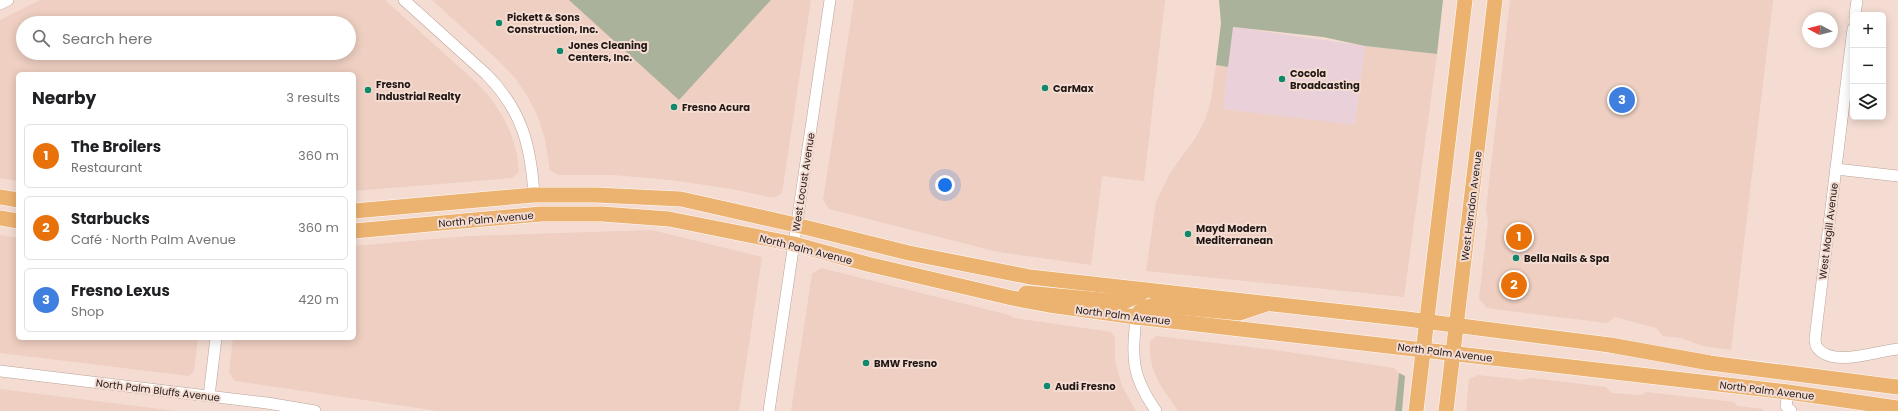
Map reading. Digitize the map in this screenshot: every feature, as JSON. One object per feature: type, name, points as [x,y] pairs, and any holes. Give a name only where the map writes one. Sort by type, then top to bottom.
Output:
[{"type":"main road","points":[[1416,411],[1464,0]]},
{"type":"main road","name":"West Herndon Avenue","points":[[1446,411],[1495,0]]},
{"type":"main road","name":"North Palm Avenue","points":[[356,211],[534,195],[596,195],[681,199],[796,225],[909,253],[1030,277],[1269,303],[1610,345],[1710,363],[1898,388]]},
{"type":"main road","points":[[390,228],[434,214],[526,205],[530,203],[534,195]]},
{"type":"main road","points":[[0,197],[16,200]]},
{"type":"main road","name":"North Palm Avenue","points":[[356,230],[541,214],[602,214],[669,220],[794,244],[875,266],[1049,306],[1788,392],[1898,408]]},
{"type":"main road","points":[[0,218],[16,221]]},
{"type":"main road","points":[[1012,298],[1028,292],[1123,302],[1138,296],[1144,290]]},
{"type":"main road","points":[[1136,317],[1141,310],[1153,305],[1240,313],[1269,303]]},
{"type":"main road","points":[[1752,388],[1754,384],[1766,380],[1853,391],[1898,388]]},
{"type":"street","points":[[0,4],[8,0]]},
{"type":"street","points":[[404,0],[486,74],[497,85],[511,104],[528,145],[534,195]]},
{"type":"street","name":"West Locust Avenue","points":[[769,411],[830,0]]},
{"type":"street","points":[[1855,12],[1857,0]]},
{"type":"street","name":"West Magill Avenue","points":[[1851,48],[1815,339],[1816,346],[1825,354],[1850,358],[1898,349]]},
{"type":"street","points":[[1836,169],[1898,176]]},
{"type":"street","points":[[1136,317],[1133,350],[1135,372],[1142,390],[1156,411]]},
{"type":"street","points":[[209,396],[216,340]]},
{"type":"street","name":"North Palm Bluffs Avenue","points":[[0,372],[209,396],[315,411]]},
{"type":"street","points":[[1788,392],[1786,406],[1791,411]]},
{"type":"shaded area","points":[[40,0],[385,0],[478,84],[492,100],[503,117],[511,134],[517,154],[519,172],[512,178],[356,191],[356,72],[16,72],[16,181],[0,178],[0,20]]},
{"type":"shaded area","points":[[432,0],[569,0],[758,14],[771,0],[811,0],[782,193],[774,198],[732,189],[671,180],[613,175],[558,175],[550,170],[545,139],[538,117],[528,97],[515,78],[499,61]]},
{"type":"shaded area","points":[[854,0],[1165,0],[1144,181],[1102,176],[1091,265],[998,252],[829,209],[823,200]]},
{"type":"shaded area","points":[[1510,0],[1773,0],[1731,350],[1703,346],[1681,338],[1663,336],[1656,328],[1615,317],[1607,323],[1487,308],[1479,298],[1488,221],[1486,210]]},
{"type":"shaded area","points":[[1232,27],[1365,46],[1355,125],[1223,109]]},
{"type":"shaded area","points":[[1365,46],[1437,54],[1404,297],[1146,271],[1156,202],[1170,173],[1196,137],[1205,120],[1211,100],[1216,65],[1228,67],[1223,109],[1355,124]]},
{"type":"shaded area","points":[[652,230],[762,257],[739,411],[438,411],[235,381],[229,373],[233,340],[356,340],[356,246],[469,236]]},
{"type":"shaded area","points":[[0,235],[16,238],[16,340],[198,340],[194,371],[189,376],[0,353]]},
{"type":"shaded area","points":[[821,268],[1009,315],[1014,318],[1111,332],[1115,338],[1115,361],[1122,386],[1136,411],[791,411],[812,274]]},
{"type":"shaded area","points":[[1157,336],[1282,351],[1394,368],[1399,373],[1395,411],[1178,411],[1159,383],[1153,369],[1150,356],[1150,341]]},
{"type":"shaded area","points":[[1478,375],[1522,380],[1532,378],[1606,387],[1611,393],[1642,395],[1646,392],[1734,402],[1737,406],[1763,409],[1763,411],[1466,411],[1469,379]]},
{"type":"shaded area","points":[[0,389],[176,411],[0,411]]},
{"type":"green space","points":[[569,0],[771,0],[679,100]]},
{"type":"green space","points":[[1219,0],[1443,0],[1437,54],[1365,46],[1323,37],[1233,27],[1228,67],[1216,65],[1221,23]]},
{"type":"green space","points":[[1399,373],[1405,376],[1402,411],[1395,411]]},
{"type":"place","name":"Pickett & Sons Construction, Inc.","points":[[499,23]]},
{"type":"place","name":"Jones Cleaning Centers, Inc.","points":[[560,51]]},
{"type":"place","name":"Cocola Broadcasting","points":[[1282,79]]},
{"type":"place","name":"CarMax","points":[[1045,88]]},
{"type":"place","name":"Fresno Industrial Realty","points":[[368,90]]},
{"type":"place","name":"Fresno Lexus","points":[[1622,100]]},
{"type":"place","name":"Fresno Acura","points":[[674,107]]},
{"type":"place","name":"Mayd Modern Mediterranean","points":[[1188,234]]},
{"type":"place","name":"The Broilers","points":[[1519,237]]},
{"type":"place","name":"Bella Nails & Spa","points":[[1516,258]]},
{"type":"place","name":"Starbucks","points":[[1514,285]]},
{"type":"place","name":"BMW Fresno","points":[[866,363]]},
{"type":"place","name":"Audi Fresno","points":[[1047,386]]}]
